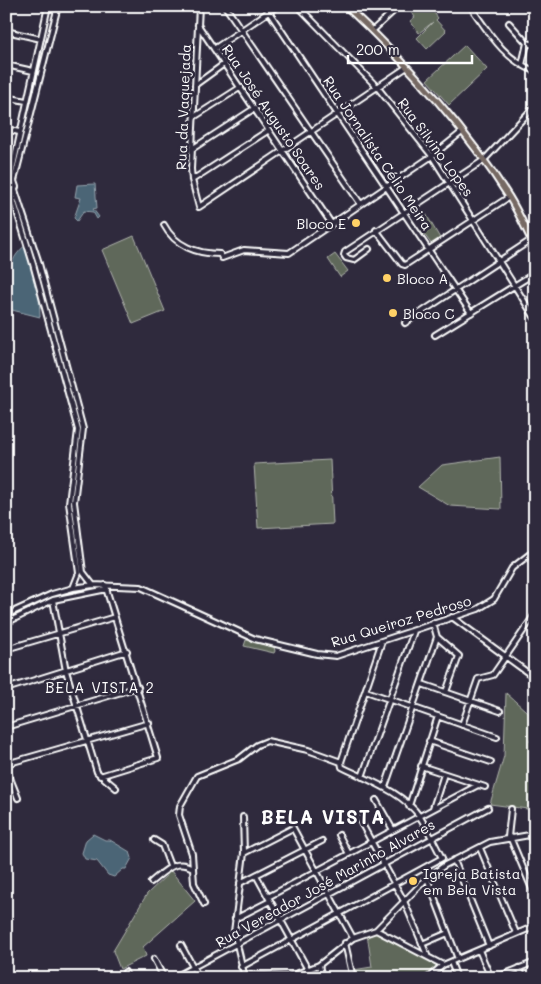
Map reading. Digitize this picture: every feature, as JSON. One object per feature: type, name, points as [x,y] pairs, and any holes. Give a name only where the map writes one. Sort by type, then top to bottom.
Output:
[{"type":"main road","points":[[346,6],[407,67],[484,160],[509,197],[535,247]]},
{"type":"street","points":[[48,6],[19,132],[8,190],[33,264],[78,430],[69,503],[79,573],[73,588]]},
{"type":"street","points":[[58,6],[9,181],[15,190],[38,260],[83,428],[74,502],[83,572],[93,585]]},
{"type":"street","name":"Rua da Vaquejada","points":[[199,6],[192,148],[192,180],[199,207],[282,151]]},
{"type":"street","points":[[225,6],[360,203]]},
{"type":"street","name":"Rua Jornalista Célio Meira","points":[[265,6],[387,185],[471,313]]},
{"type":"street","points":[[214,49],[277,6]]},
{"type":"street","name":"Rua Silvino Lopes","points":[[298,6],[378,88],[432,156],[475,220],[535,318]]},
{"type":"street","points":[[372,31],[399,6]]},
{"type":"street","points":[[470,6],[498,45],[522,65],[535,71]]},
{"type":"street","points":[[508,23],[527,43],[535,45]]},
{"type":"street","name":"Rua José Augusto Soares","points":[[198,25],[331,223]]},
{"type":"street","points":[[6,31],[41,39]]},
{"type":"street","points":[[522,65],[527,43]]},
{"type":"street","points":[[195,85],[224,64]]},
{"type":"street","points":[[6,65],[40,72]]},
{"type":"street","points":[[282,151],[407,67]]},
{"type":"street","points":[[194,117],[241,87]]},
{"type":"street","points":[[6,97],[26,101]]},
{"type":"street","points":[[369,249],[354,260],[346,258],[344,255],[376,230],[484,160],[535,106]]},
{"type":"street","points":[[192,148],[255,108]]},
{"type":"street","points":[[6,129],[19,132]]},
{"type":"street","points":[[192,180],[269,130]]},
{"type":"street","points":[[164,225],[169,235],[183,246],[220,254],[222,258],[244,250],[289,253],[360,203],[432,156],[462,132]]},
{"type":"street","points":[[6,162],[13,164]]},
{"type":"street","points":[[10,192],[15,190]]},
{"type":"street","points":[[376,230],[402,264],[407,264],[430,251],[509,197]]},
{"type":"street","points":[[405,323],[531,240]]},
{"type":"street","points":[[436,335],[535,273]]},
{"type":"street","points":[[530,310],[535,307]]},
{"type":"street","name":"Rua Queiroz Pedroso","points":[[6,615],[52,594],[73,588],[93,585],[141,587],[246,636],[317,654],[336,656],[478,609],[494,598],[512,568],[535,550]]},
{"type":"street","points":[[6,623],[53,600],[106,587],[149,723],[158,758],[100,776]]},
{"type":"street","points":[[53,600],[66,671],[87,741],[100,776],[116,788]]},
{"type":"street","points":[[462,724],[478,679],[494,675],[533,620],[535,614]]},
{"type":"street","points":[[6,649],[115,617]]},
{"type":"street","points":[[452,617],[535,678]]},
{"type":"street","points":[[433,624],[437,637],[458,656],[446,692]]},
{"type":"street","points":[[362,777],[414,630]]},
{"type":"street","points":[[384,787],[422,684],[437,637]]},
{"type":"street","points":[[241,967],[442,858],[419,816],[409,806],[384,787],[342,767],[341,762],[382,641]]},
{"type":"street","points":[[6,688],[126,651]]},
{"type":"street","points":[[422,684],[500,711]]},
{"type":"street","points":[[6,719],[7,726],[138,687]]},
{"type":"street","points":[[366,691],[498,737]]},
{"type":"street","points":[[409,806],[438,716]]},
{"type":"street","points":[[18,798],[6,766],[149,723]]},
{"type":"street","points":[[430,741],[491,762]]},
{"type":"street","points":[[204,904],[196,892],[192,854],[179,809],[197,776],[239,759],[257,745],[267,742],[308,750],[341,762]]},
{"type":"street","points":[[421,766],[485,787]]},
{"type":"street","points":[[433,808],[444,774]]},
{"type":"street","points":[[235,919],[317,871],[478,785]]},
{"type":"street","points":[[376,800],[393,830]]},
{"type":"street","name":"Rua Vereador José Marinho Alvares","points":[[173,978],[488,808]]},
{"type":"street","points":[[511,809],[509,837],[535,896]]},
{"type":"street","points":[[243,817],[244,853],[235,919],[235,945],[244,976]]},
{"type":"street","points":[[358,817],[382,864],[404,901],[427,956]]},
{"type":"street","points":[[244,853],[293,828],[353,938]]},
{"type":"street","points":[[238,978],[244,976],[292,976],[307,968],[319,965],[353,938],[376,930],[427,878],[454,860],[490,842],[509,837],[535,834]]},
{"type":"street","points":[[340,835],[349,854]]},
{"type":"street","points":[[154,840],[162,845],[170,866]]},
{"type":"street","points":[[240,883],[322,841]]},
{"type":"street","points":[[480,848],[516,933]]},
{"type":"street","points":[[454,860],[489,946]]},
{"type":"street","points":[[151,882],[170,866],[186,864],[193,868]]},
{"type":"street","points":[[256,875],[307,968]]},
{"type":"street","points":[[427,878],[458,959]]},
{"type":"street","points":[[428,978],[443,964],[535,926]]},
{"type":"street","points":[[376,930],[443,964]]},
{"type":"street","points":[[422,944],[448,934]]},
{"type":"street","points":[[345,943],[353,978]]},
{"type":"street","points":[[181,945],[199,978]]},
{"type":"street","points":[[479,950],[490,978]]},
{"type":"street","points":[[154,959],[164,978]]},
{"type":"street","points":[[451,962],[457,978]]},
{"type":"street","points":[[496,978],[535,962]]},
{"type":"street","points":[[319,965],[322,978]]},
{"type":"street","points":[[519,968],[524,978]]},
{"type":"street","points":[[125,972],[128,978]]},
{"type":"street","points":[[449,978],[454,972]]},
{"type":"green space","points":[[407,6],[429,6],[438,18],[436,20],[446,31],[427,49],[417,38],[433,22],[419,33],[410,21],[415,17]]},
{"type":"green space","points":[[465,45],[487,69],[449,105],[427,80]]},
{"type":"green space","points":[[426,214],[441,240],[432,245],[421,230],[427,224],[422,218]]},
{"type":"green space","points":[[134,236],[165,311],[133,324],[102,250]]},
{"type":"green space","points":[[335,254],[348,271],[340,277],[328,259]]},
{"type":"green space","points":[[500,457],[501,509],[450,506],[418,487],[442,465]]},
{"type":"green space","points":[[330,460],[333,524],[258,528],[254,464]]},
{"type":"green space","points":[[246,640],[274,647],[275,651],[274,653],[244,646]]},
{"type":"green space","points":[[506,693],[535,719],[535,734],[529,741],[535,747],[530,762],[535,763],[535,810],[490,804],[504,756]]},
{"type":"green space","points":[[171,871],[195,901],[143,947],[146,956],[120,969],[113,951],[147,894]]},
{"type":"green space","points":[[375,932],[436,963],[436,966],[422,978],[355,978],[353,970],[372,967],[367,934]]},
{"type":"water","points":[[95,184],[97,208],[93,209],[99,217],[97,219],[93,212],[84,211],[77,221],[74,218],[81,198],[75,197],[77,185]]},
{"type":"water","points":[[27,244],[39,295],[40,317],[8,309],[6,291],[8,274],[20,250]]},
{"type":"water","points":[[93,834],[105,840],[110,840],[130,852],[132,858],[126,869],[123,869],[114,877],[108,875],[97,861],[85,859],[82,853],[86,840]]},
{"type":"place","name":"Bloco E","points":[[356,223]]},
{"type":"place","name":"Bloco A","points":[[387,278]]},
{"type":"place","name":"Bloco C","points":[[393,313]]},
{"type":"place","name":"Igreja Batista em Bela Vista","points":[[413,881]]},
{"type":"district","name":"BELA VISTA 2","points":[[100,687]]},
{"type":"district","name":"BELA VISTA","points":[[323,816]]}]
